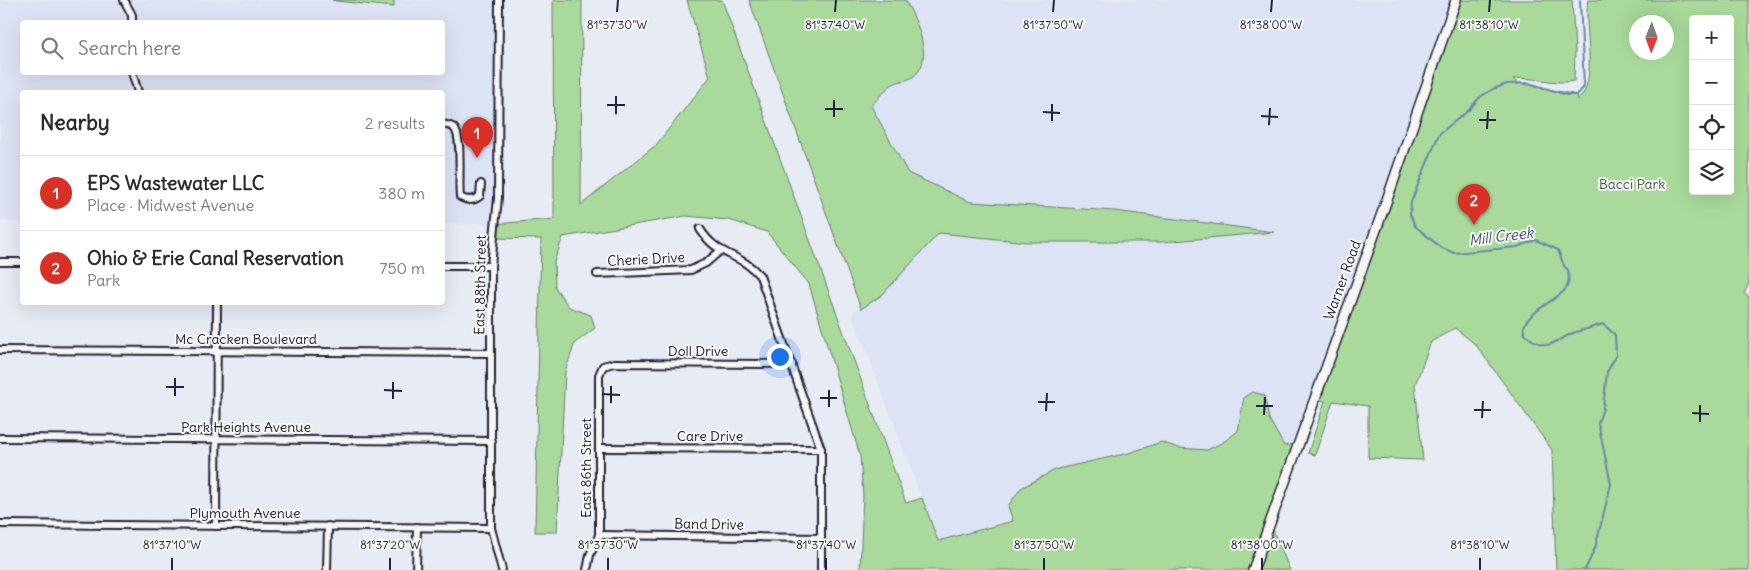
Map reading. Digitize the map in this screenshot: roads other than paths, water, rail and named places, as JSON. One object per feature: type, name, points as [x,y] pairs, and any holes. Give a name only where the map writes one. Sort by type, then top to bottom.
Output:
[{"type":"main road","name":"Warner Road","points":[[1253,570],[1389,194],[1456,0]]},
{"type":"street","points":[[124,0],[132,15],[132,20]]},
{"type":"street","name":"East 88th Street","points":[[499,0],[498,198],[491,266],[491,528],[502,570]]},
{"type":"street","points":[[133,75],[137,90]]},
{"type":"street","points":[[445,125],[453,126],[456,130],[459,147],[460,197],[464,200],[475,200],[480,196],[480,184]]},
{"type":"street","points":[[700,229],[706,239],[720,251],[736,257],[752,267],[760,276],[792,364],[821,449],[821,570]]},
{"type":"street","name":"Cherie Drive","points":[[597,274],[691,270],[706,263],[720,251]]},
{"type":"street","points":[[0,262],[20,262]]},
{"type":"street","points":[[445,266],[491,266]]},
{"type":"street","points":[[216,526],[217,305]]},
{"type":"street","name":"Mc Cracken Boulevard","points":[[0,350],[491,354]]},
{"type":"street","name":"Doll Drive","points":[[604,366],[614,363],[792,364]]},
{"type":"street","name":"East 86th Street","points":[[587,570],[590,555],[599,535],[599,375],[604,366]]},
{"type":"street","name":"Park Heights Avenue","points":[[0,438],[492,441]]},
{"type":"street","name":"Care Drive","points":[[599,448],[821,449]]},
{"type":"street","name":"Plymouth Avenue","points":[[0,524],[491,528]]},
{"type":"street","points":[[327,570],[328,526]]},
{"type":"street","points":[[416,570],[417,527]]},
{"type":"street","name":"Band Drive","points":[[599,535],[820,538]]},
{"type":"waterway","name":"Mill Creek","points":[[1580,0],[1584,87],[1577,95],[1567,95],[1529,83],[1507,84],[1493,89],[1480,97],[1469,110],[1439,134],[1411,202],[1410,214],[1415,226],[1440,247],[1454,253],[1517,247],[1536,240],[1558,250],[1564,266],[1568,270],[1568,284],[1563,292],[1536,311],[1525,324],[1524,330],[1532,340],[1549,345],[1573,333],[1603,324],[1615,335],[1616,356],[1607,372],[1603,408],[1598,423],[1611,484],[1595,548],[1585,570]]},
{"type":"place","name":"EPS Wastewater LLC","points":[[477,158]]},
{"type":"place","name":"Ohio & Erie Canal Reservation","points":[[1474,225]]},
{"type":"park label","name":"Bacci Park","points":[[1632,184]]}]
